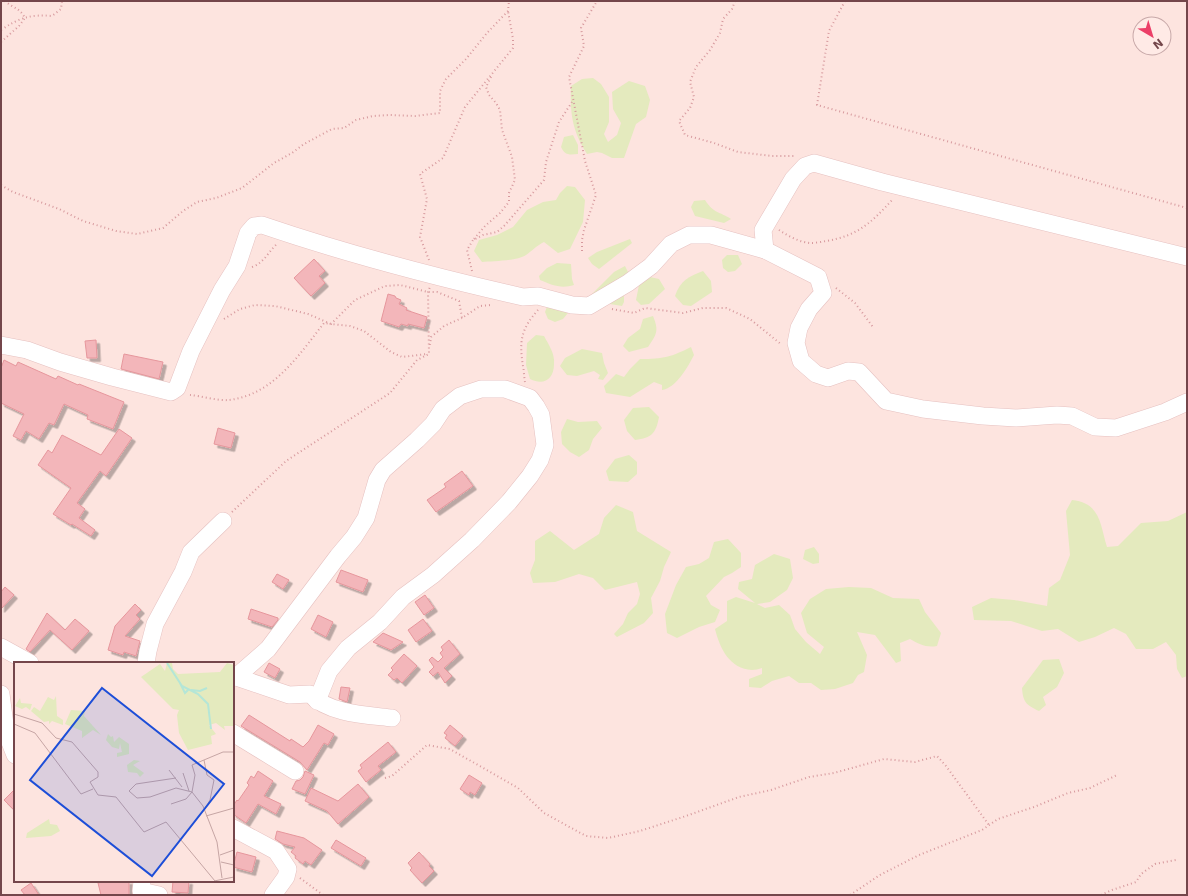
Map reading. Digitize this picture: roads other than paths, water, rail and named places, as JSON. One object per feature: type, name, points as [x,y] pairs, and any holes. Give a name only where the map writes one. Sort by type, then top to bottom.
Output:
[{"type":"street","points":[[765,250],[763,230],[792,179],[805,166],[814,163],[904,187],[1187,257]]},
{"type":"street","points":[[1,345],[27,350],[112,378],[171,392],[177,388],[191,351],[222,290],[237,266],[248,233],[254,226],[262,225],[315,243],[435,277],[523,297],[538,296],[572,305],[589,306],[628,283],[651,266],[671,244],[689,235],[711,235],[765,250],[818,277],[823,293],[809,309],[799,328],[796,343],[801,360],[816,374],[828,378],[848,371],[859,372],[886,401],[923,409],[983,416],[1016,418],[1057,415],[1072,416],[1095,427],[1116,428],[1165,412],[1187,402]]},
{"type":"street","points":[[234,677],[268,649],[354,537],[366,518],[377,480],[383,470],[433,424],[443,409],[460,396],[480,389],[505,390],[530,398],[541,415],[545,445],[540,460],[530,476],[509,502],[472,540],[433,575],[402,597],[380,622],[348,648],[330,671],[317,701]]},
{"type":"street","points":[[146,662],[155,624],[192,552],[223,521]]},
{"type":"street","points":[[1,647],[28,662]]},
{"type":"street","points":[[234,677],[289,695],[310,694],[317,701],[347,713],[392,718]]},
{"type":"street","points":[[1,694],[6,732],[14,752]]},
{"type":"street","points":[[234,734],[295,771]]},
{"type":"street","points":[[234,829],[276,850],[288,869],[286,877],[273,895]]},
{"type":"street","points":[[142,882],[141,891],[159,895]]}]
